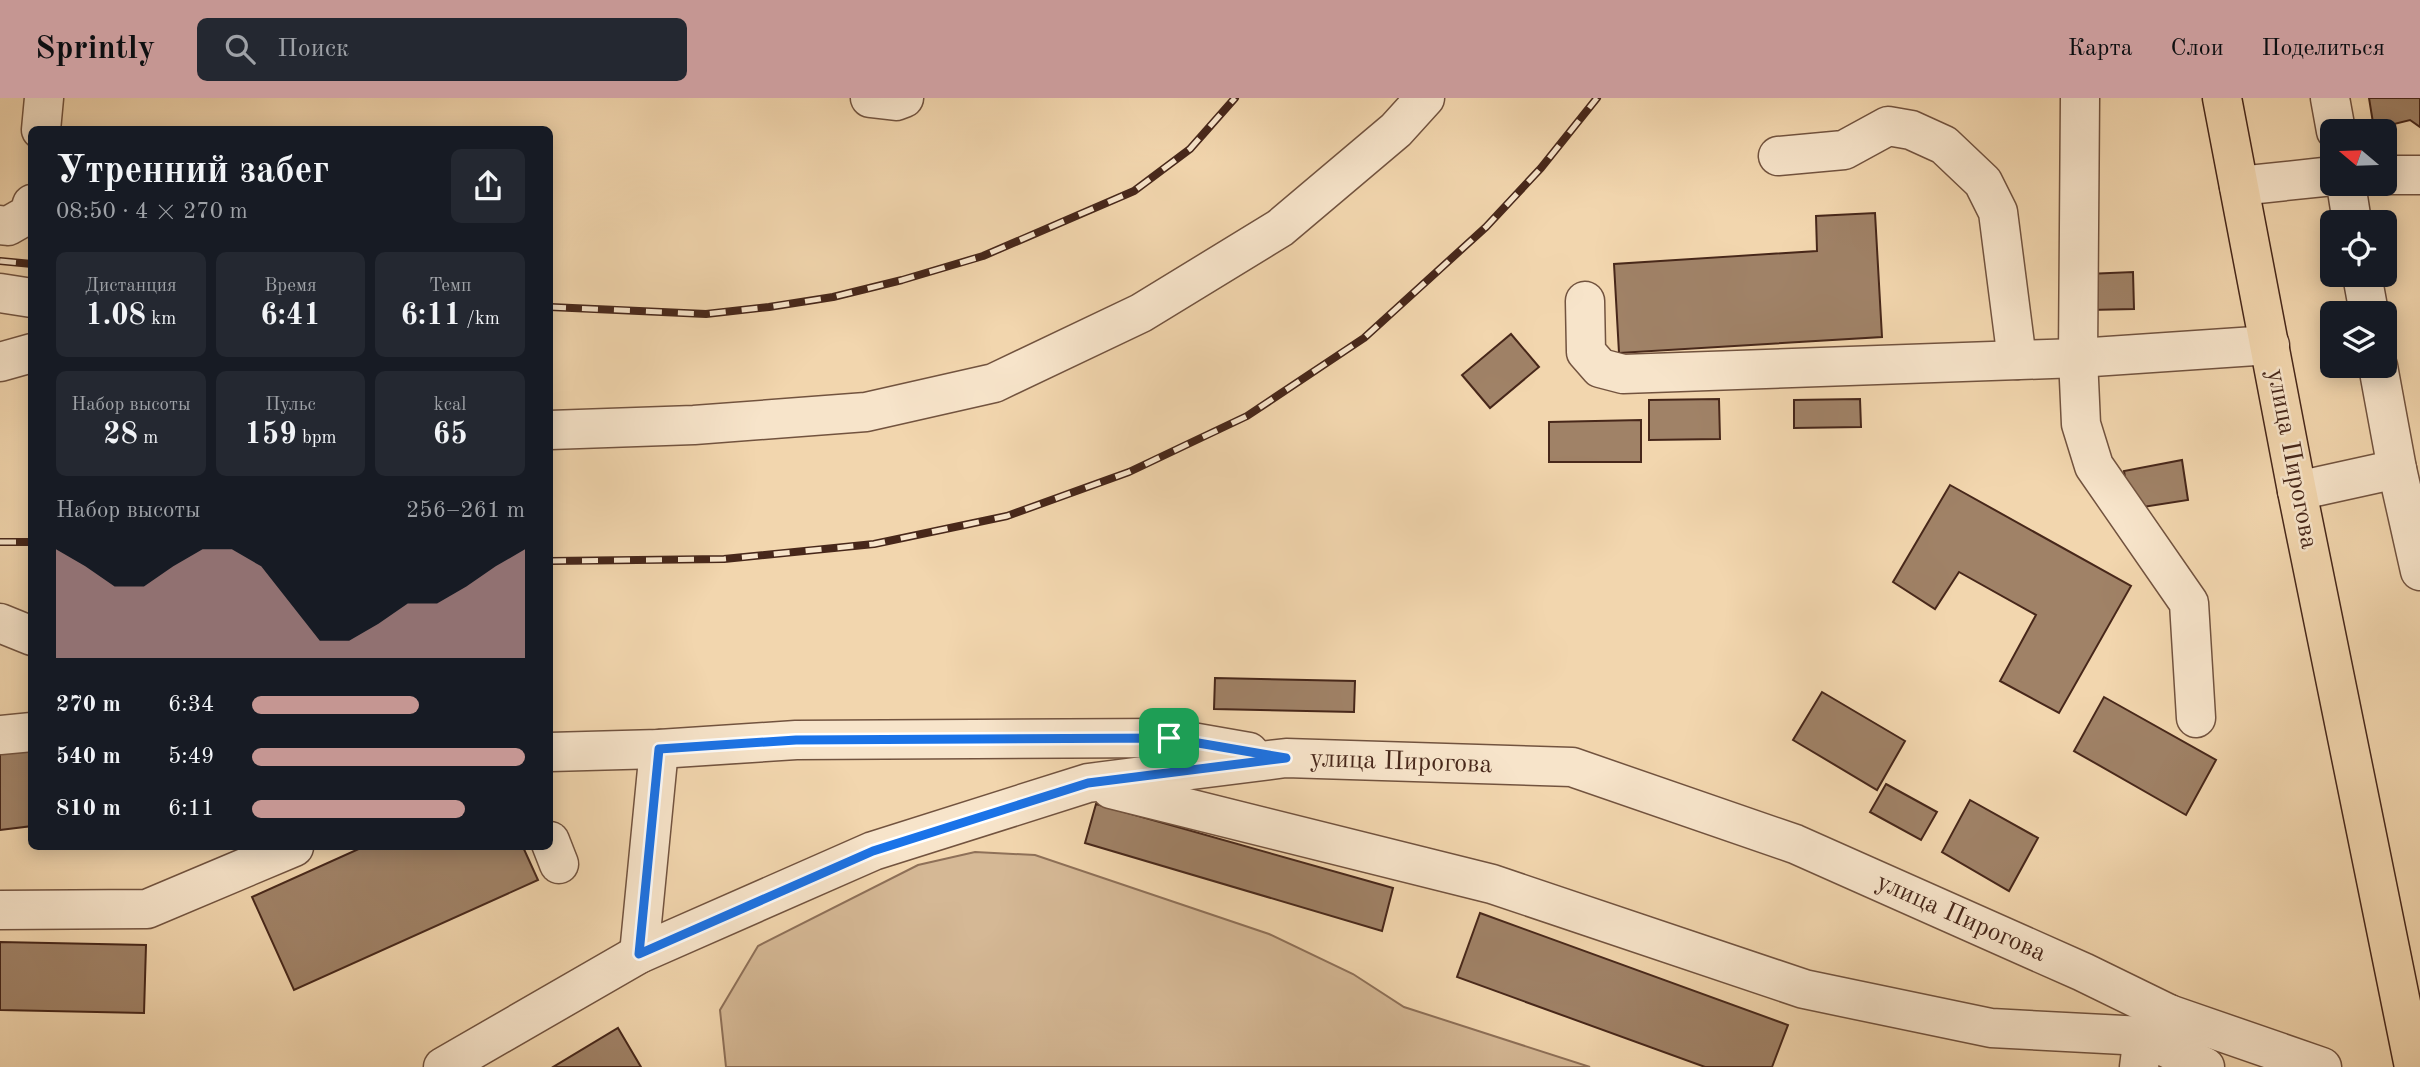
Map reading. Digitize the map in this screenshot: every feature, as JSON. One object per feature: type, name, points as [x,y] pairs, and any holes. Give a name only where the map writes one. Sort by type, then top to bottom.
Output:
[{"type":"main road","name":"улица Пирогова","points":[[2222,98],[2297,491],[2414,1067]]},
{"type":"street","points":[[41,126],[44,98]]},
{"type":"street","points":[[870,98],[897,101],[904,98]]},
{"type":"street","points":[[553,430],[694,425],[866,412],[994,383],[1140,313],[1280,228],[1396,130],[1425,98]]},
{"type":"street","points":[[2080,98],[2078,358],[2081,424],[2095,466],[2189,603],[2196,718]]},
{"type":"street","points":[[2330,98],[2334,119]]},
{"type":"street","points":[[1778,156],[1844,150],[1888,126],[1911,130],[1944,145],[1983,182],[1998,212],[2017,360]]},
{"type":"street","points":[[2398,175],[2420,175]]},
{"type":"street","points":[[2239,186],[2320,177]]},
{"type":"street","points":[[0,293],[28,297]]},
{"type":"street","points":[[1585,301],[1586,352],[1600,368],[1623,374],[2078,358],[2270,345]]},
{"type":"street","points":[[0,362],[28,354]]},
{"type":"street","points":[[2380,378],[2396,469],[2420,571]]},
{"type":"street","points":[[2297,491],[2396,469]]},
{"type":"street","points":[[0,623],[28,634]]},
{"type":"street","points":[[0,735],[28,732]]},
{"type":"street","points":[[553,752],[659,749],[796,740],[1169,738],[1286,758]]},
{"type":"street","points":[[639,954],[659,749]]},
{"type":"street","name":"улица Пирогова","points":[[443,1067],[639,954],[873,851],[1088,783],[1286,758],[1572,767],[1795,844],[2083,972],[2150,1039],[2322,1067]]},
{"type":"street","points":[[1088,783],[1492,884],[1804,989],[1991,1028],[2150,1039],[2205,1067]]},
{"type":"street","points":[[0,910],[146,909],[287,850]]},
{"type":"shaded area","points":[[975,852],[1035,855],[1269,934],[1353,974],[1404,1007],[1590,1067],[726,1067],[720,1010],[758,946],[918,865]]},
{"type":"building","points":[[2369,98],[2420,98],[2420,127],[2410,120],[2398,123],[2398,119],[2372,119]]},
{"type":"building","points":[[1875,213],[1882,337],[1619,353],[1614,264],[1817,251],[1816,216]]},
{"type":"building","points":[[2133,272],[2134,309],[2089,310],[2087,274]]},
{"type":"building","points":[[1511,334],[1539,367],[1490,408],[1462,375]]},
{"type":"building","points":[[1719,399],[1720,439],[1649,440],[1649,400]]},
{"type":"building","points":[[1860,399],[1861,427],[1794,428],[1794,400]]},
{"type":"building","points":[[1641,420],[1641,462],[1549,462],[1549,422]]},
{"type":"building","points":[[2182,460],[2188,500],[2130,509],[2124,471]]},
{"type":"building","points":[[1950,485],[2131,586],[2059,713],[2000,681],[2036,615],[1959,572],[1935,609],[1893,582]]},
{"type":"building","points":[[1215,678],[1355,681],[1354,712],[1214,709]]},
{"type":"building","points":[[1822,692],[1905,741],[1877,790],[1793,740]]},
{"type":"building","points":[[2104,697],[2216,760],[2186,815],[2074,751]]},
{"type":"building","points":[[28,750],[28,826],[0,830],[0,754]]},
{"type":"building","points":[[1886,784],[1937,812],[1921,840],[1870,812]]},
{"type":"building","points":[[1970,800],[2038,838],[2009,891],[1942,852]]},
{"type":"building","points":[[1096,804],[1393,888],[1382,931],[1085,843]]},
{"type":"building","points":[[356,850],[524,850],[538,880],[294,990],[252,897]]},
{"type":"building","points":[[1480,913],[1788,1025],[1772,1067],[1705,1067],[1457,977]]},
{"type":"building","points":[[0,942],[146,945],[144,1013],[0,1010]]},
{"type":"building","points":[[618,1028],[641,1067],[553,1067]]},
{"type":"railway","points":[[553,307],[706,314],[769,307],[833,297],[983,256],[1134,191],[1190,149],[1235,98]]},
{"type":"railway","points":[[553,561],[724,559],[874,544],[1007,516],[1129,472],[1247,416],[1364,338],[1486,227],[1541,168],[1597,98]]},
{"type":"railway","points":[[0,261],[28,264]]},
{"type":"railway","points":[[0,542],[28,542]]},
{"type":"route","points":[[1169,738],[1286,758],[1088,783],[873,851],[639,954],[659,749],[796,740],[1169,738]]}]
